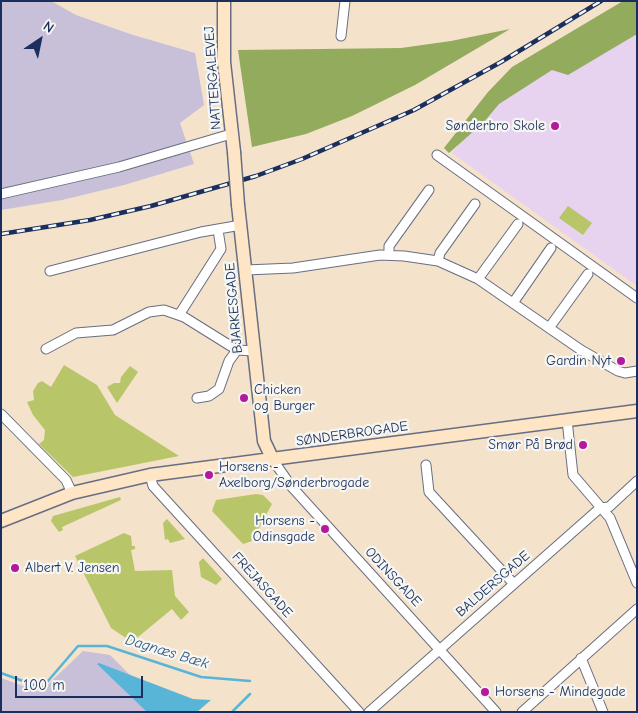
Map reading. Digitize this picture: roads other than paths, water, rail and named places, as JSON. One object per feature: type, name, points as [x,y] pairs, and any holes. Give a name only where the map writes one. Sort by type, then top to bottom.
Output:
[{"type":"street","name":"NATTERGALEVEJ","points":[[224,1],[224,62],[234,152]]},
{"type":"street","points":[[341,36],[345,1]]},
{"type":"street","points":[[1,194],[119,167],[231,134]]},
{"type":"street","name":"BJARKESGADE","points":[[234,152],[253,351],[264,441],[273,460]]},
{"type":"street","points":[[437,155],[637,298]]},
{"type":"street","points":[[389,255],[389,246],[430,190]]},
{"type":"street","points":[[438,262],[440,253],[475,204]]},
{"type":"street","points":[[478,279],[518,224]]},
{"type":"street","points":[[50,271],[200,232],[241,226]]},
{"type":"street","points":[[179,315],[221,249],[218,230]]},
{"type":"street","points":[[513,303],[551,248]]},
{"type":"street","points":[[246,270],[293,268],[389,255],[438,262],[478,279],[549,328],[622,373],[637,371]]},
{"type":"street","points":[[549,328],[588,274]]},
{"type":"street","points":[[46,349],[76,333],[113,330],[149,312],[164,310],[179,315],[237,350],[253,351]]},
{"type":"street","points":[[197,398],[209,396],[218,389],[237,350]]},
{"type":"street","name":"SØNDERBROGADE","points":[[1,521],[72,493],[150,475],[637,411]]},
{"type":"street","points":[[1,414],[66,480],[72,493]]},
{"type":"street","points":[[567,420],[574,475],[610,518],[637,583]]},
{"type":"street","name":"ODINSGADE","points":[[273,460],[290,486],[496,712]]},
{"type":"street","points":[[426,465],[429,492],[514,584]]},
{"type":"street","name":"FREJASGADE","points":[[150,475],[153,486],[359,712]]},
{"type":"street","name":"BALDERSGADE","points":[[369,712],[600,508],[609,507],[637,481]]},
{"type":"street","points":[[522,712],[637,609]]},
{"type":"street","points":[[581,658],[603,712]]},
{"type":"water","points":[[99,663],[193,699],[211,700],[197,712],[147,712],[97,664]]},
{"type":"waterway","name":"Dagnæs Bæk","points":[[1,673],[42,688],[78,646],[107,646],[201,677],[250,681]]},
{"type":"waterway","points":[[232,712],[250,694]]},
{"type":"railway","points":[[1,234],[90,220],[151,206],[256,176],[302,159],[414,110],[501,62],[601,1]]},
{"type":"place","name":"Sønderbro Skole","points":[[555,126]]},
{"type":"place","name":"Gardin Nyt","points":[[621,361]]},
{"type":"place","name":"Chicken og Burger","points":[[244,398]]},
{"type":"place","name":"Smør På Brød","points":[[583,445]]},
{"type":"place","name":"Horsens - Axelborg/Sønderbrogade","points":[[209,475]]},
{"type":"place","name":"Horsens - Odinsgade","points":[[325,529]]},
{"type":"place","name":"Albert V. Jensen","points":[[15,568]]},
{"type":"place","name":"Horsens - Mindegade","points":[[485,692]]}]
